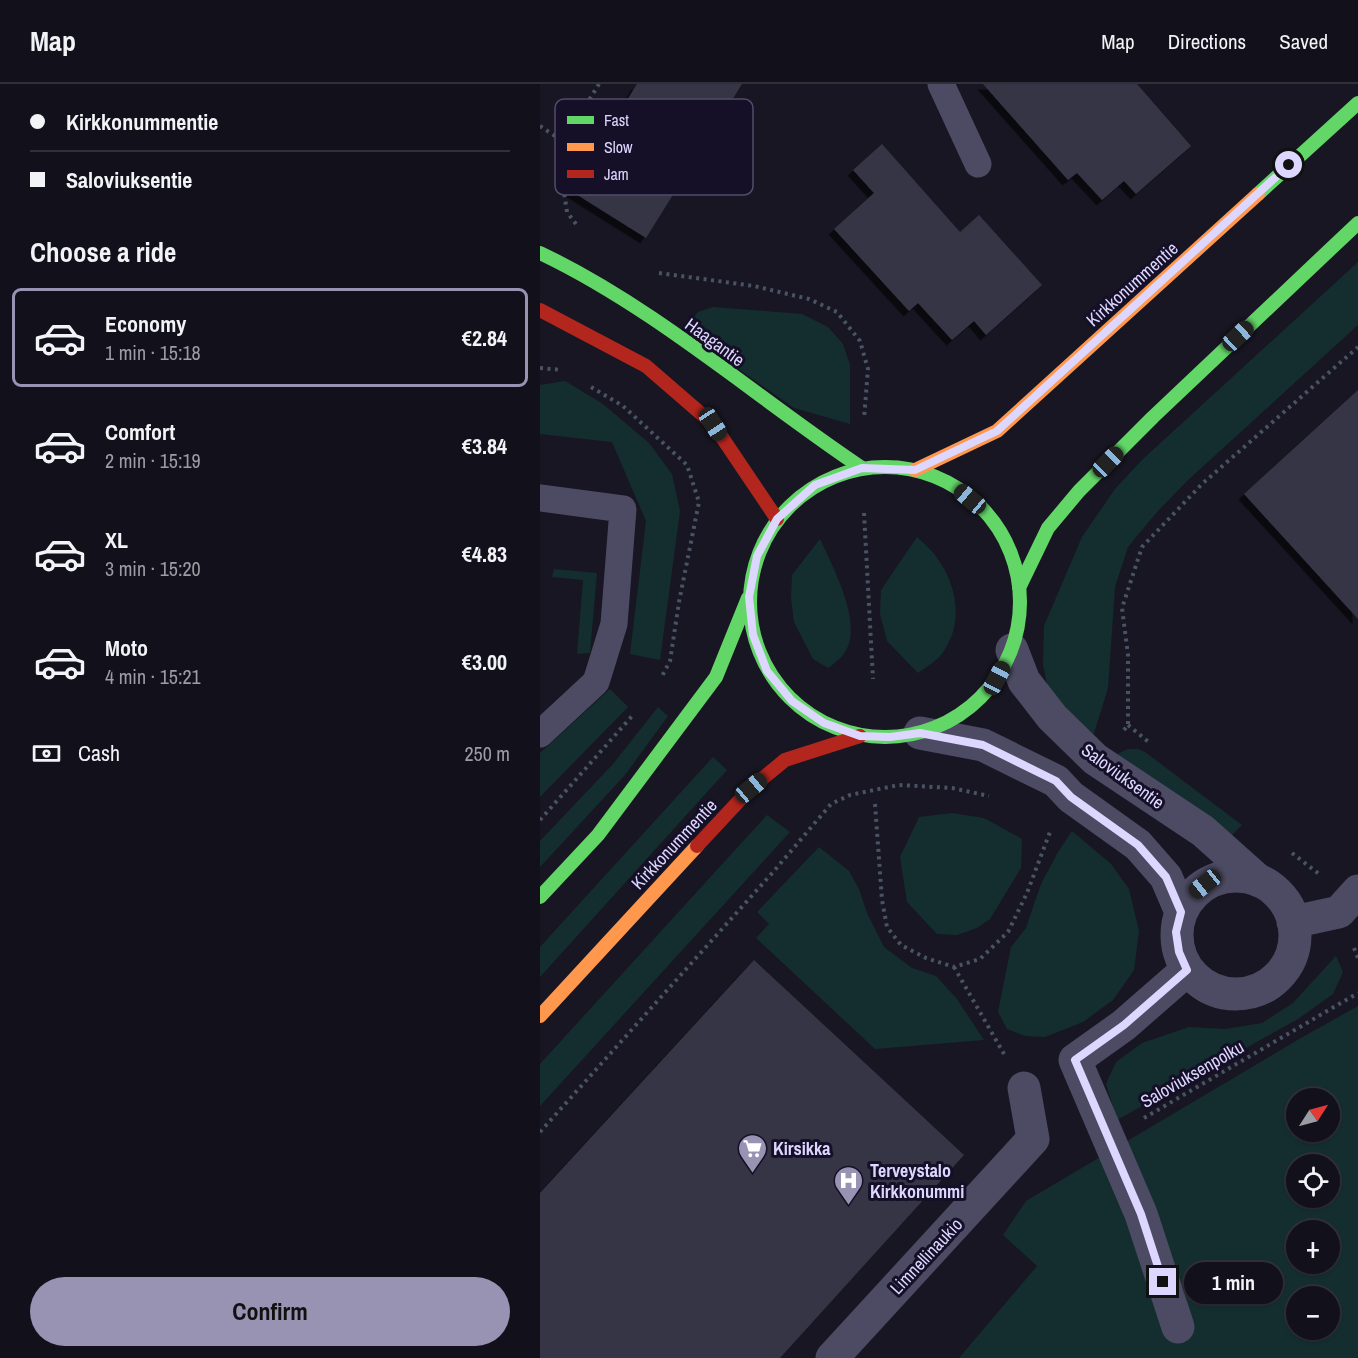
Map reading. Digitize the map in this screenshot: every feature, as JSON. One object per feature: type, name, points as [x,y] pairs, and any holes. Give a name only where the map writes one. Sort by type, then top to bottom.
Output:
[{"type":"main road","name":"Kirkkonummentie","points":[[915,470],[997,431],[1358,103]]},
{"type":"main road","points":[[1019,588],[1048,528],[1079,491],[1153,417],[1358,223]]},
{"type":"main road","name":"Haagantie","points":[[540,254],[561,263],[667,329],[807,432],[862,468]]},
{"type":"main road","points":[[540,310],[646,366],[713,424],[777,519]]},
{"type":"main road","points":[[540,897],[598,835],[716,677],[749,597],[757,556],[777,519],[815,485],[862,468],[915,470],[954,485],[986,512],[1009,548],[1019,588],[1019,619],[1012,650],[997,678],[976,703],[949,721],[920,733],[890,737],[860,736],[824,723],[792,701],[767,671],[753,635],[749,597]]},
{"type":"main road","name":"Kirkkonummentie","points":[[540,1016],[751,788],[785,760],[860,736]]},
{"type":"street","name":"Saloviuksentie","points":[[1012,650],[1023,681],[1052,717],[1095,759],[1203,831],[1259,880]]},
{"type":"street","points":[[920,733],[983,745],[1056,781],[1071,797],[1138,845],[1166,877],[1181,912]]},
{"type":"street","points":[[1241,876],[1259,880],[1275,890],[1287,905],[1293,922],[1295,941],[1290,960],[1277,977],[1261,989],[1241,994],[1221,993],[1202,984],[1187,970],[1177,942],[1176,932],[1181,912],[1190,896],[1205,884],[1222,877],[1241,876]]},
{"type":"street","points":[[1293,922],[1339,912],[1358,891]]},
{"type":"street","points":[[1178,1327],[1141,1214],[1075,1060],[1124,1025],[1187,970]]},
{"type":"street","name":"Limnellinaukio","points":[[832,1358],[1033,1139],[1024,1088]]},
{"type":"lane","points":[[941,84],[978,164]]},
{"type":"lane","points":[[540,498],[623,509],[614,624],[596,682],[540,734]]},
{"type":"path","points":[[589,99],[599,84]]},
{"type":"path","points":[[540,126],[555,136]]},
{"type":"path","points":[[564,195],[567,212],[579,227]]},
{"type":"path","points":[[648,272],[754,286],[809,299],[837,312],[860,341],[868,369],[864,419]]},
{"type":"path","points":[[1121,732],[1128,725],[1128,655],[1122,608],[1142,547],[1202,484],[1358,347]]},
{"type":"path","points":[[540,368],[562,370],[572,376]]},
{"type":"path","points":[[582,382],[623,406],[687,465],[699,502],[690,549]]},
{"type":"path","points":[[864,513],[873,679]]},
{"type":"path","points":[[540,1132],[774,871],[831,804],[850,795],[899,785],[951,788],[992,797]]},
{"type":"path","points":[[875,804],[882,900],[887,927],[901,945],[926,958],[954,967],[980,959],[1008,932],[1027,893],[1053,823]]},
{"type":"path","points":[[954,967],[1024,1088]]},
{"type":"path","name":"Saloviuksenpolku","points":[[1108,1139],[1358,993]]},
{"type":"green space","points":[[1358,262],[1358,325],[1187,481],[1128,547],[1115,587],[1108,688],[1092,740],[1049,694],[1043,665],[1044,626],[1082,537],[1115,489],[1143,459]]},
{"type":"green space","points":[[713,307],[802,314],[828,327],[843,344],[850,365],[850,424],[794,408],[683,330],[698,312]]},
{"type":"green space","points":[[565,381],[603,404],[649,443],[672,474],[680,511],[660,660],[630,654],[646,521],[612,442],[540,434],[540,385]]},
{"type":"green space","points":[[917,537],[933,552],[944,569],[954,593],[956,606],[953,632],[948,644],[939,658],[918,673],[887,641],[880,614],[881,590]]},
{"type":"green space","points":[[820,539],[847,604],[851,631],[846,651],[828,668],[813,659],[794,622],[791,598],[792,575]]},
{"type":"green space","points":[[554,569],[597,573],[590,653],[577,654],[583,580],[552,577]]},
{"type":"green space","points":[[610,689],[628,707],[540,797],[540,753]]},
{"type":"green space","points":[[658,707],[668,716],[625,775],[540,867],[540,841],[613,764]]},
{"type":"green space","points":[[1128,749],[1145,752],[1242,825],[1227,840],[1117,754]]},
{"type":"green space","points":[[713,757],[727,770],[540,977],[540,947]]},
{"type":"green space","points":[[952,813],[984,818],[1022,839],[1021,868],[990,919],[977,928],[957,935],[937,934],[907,902],[900,857],[919,817]]},
{"type":"green space","points":[[767,815],[790,832],[540,1106],[540,1064]]},
{"type":"green space","points":[[1072,831],[1111,864],[1129,889],[1139,931],[1134,970],[1113,1000],[1083,1022],[1045,1037],[1025,1036],[1007,1029],[998,1012],[1011,947],[1026,928],[1041,884]]},
{"type":"green space","points":[[819,847],[849,871],[884,947],[912,968],[936,976],[957,999],[984,1040],[875,1049],[756,938],[769,924],[757,912]]},
{"type":"green space","points":[[1336,956],[1343,972],[1333,994],[1298,1019],[1117,1120],[1106,1084],[1116,1062],[1142,1043],[1189,1027],[1225,1029],[1262,1023],[1293,1003]]},
{"type":"green space","points":[[1358,1006],[1358,1358],[959,1358],[1037,1266],[1003,1235],[1026,1201]]},
{"type":"building","points":[[637,84],[742,84],[733,99],[628,99]]},
{"type":"building","points":[[983,84],[1137,84],[1191,146],[1136,194],[1124,181],[1102,200],[1077,173],[1068,180]]},
{"type":"building","points":[[882,144],[960,232],[979,215],[1042,285],[986,335],[974,321],[952,340],[918,303],[909,311],[834,229],[874,193],[853,170]]},
{"type":"building","points":[[577,195],[673,195],[646,238]]},
{"type":"building","points":[[1358,390],[1358,619],[1244,494]]},
{"type":"building","name":"Kirsikka","points":[[754,960],[964,1155],[780,1358],[540,1358],[540,1193]]},
{"type":"traffic: fast","points":[[1258,194],[1358,103]]},
{"type":"traffic: fast","points":[[1019,588],[1048,528],[1079,491],[1153,417],[1358,223]]},
{"type":"traffic: fast","points":[[540,253],[582,275],[664,326],[862,468]]},
{"type":"traffic: fast","points":[[885,467],[911,470],[937,478],[960,490],[980,507],[997,527],[1009,550],[1017,576],[1020,602],[1017,628],[1009,654],[997,677],[980,697],[960,714],[937,726],[911,734],[885,737],[859,734],[833,726],[810,714],[790,697],[773,677],[761,654],[753,628],[750,602],[753,576],[761,550],[773,527],[790,507],[810,490],[833,478],[859,470],[885,467]]},
{"type":"traffic: fast","points":[[540,897],[598,835],[716,677],[748,598]]},
{"type":"traffic: slow","points":[[915,470],[997,431],[1258,194]]},
{"type":"traffic: slow","points":[[540,1016],[697,846]]},
{"type":"traffic: jam","points":[[540,310],[646,366],[713,424],[777,519]]},
{"type":"traffic: jam","points":[[697,846],[751,788],[785,760],[860,736]]},
{"type":"place","name":"Kirsikka","points":[[752,1174]]},
{"type":"place","name":"Terveystalo Kirkkonummi","points":[[849,1206]]},
{"type":"route","points":[[1163,1282],[1141,1214],[1075,1060],[1153,1002],[1187,970],[1179,952],[1176,932],[1181,912],[1166,877],[1138,845],[1071,797],[1056,781],[983,745],[920,733],[890,737],[860,736],[824,723],[792,701],[767,671],[753,635],[749,597],[757,556],[777,519],[815,485],[862,468],[915,470],[997,431],[1289,165]]}]
